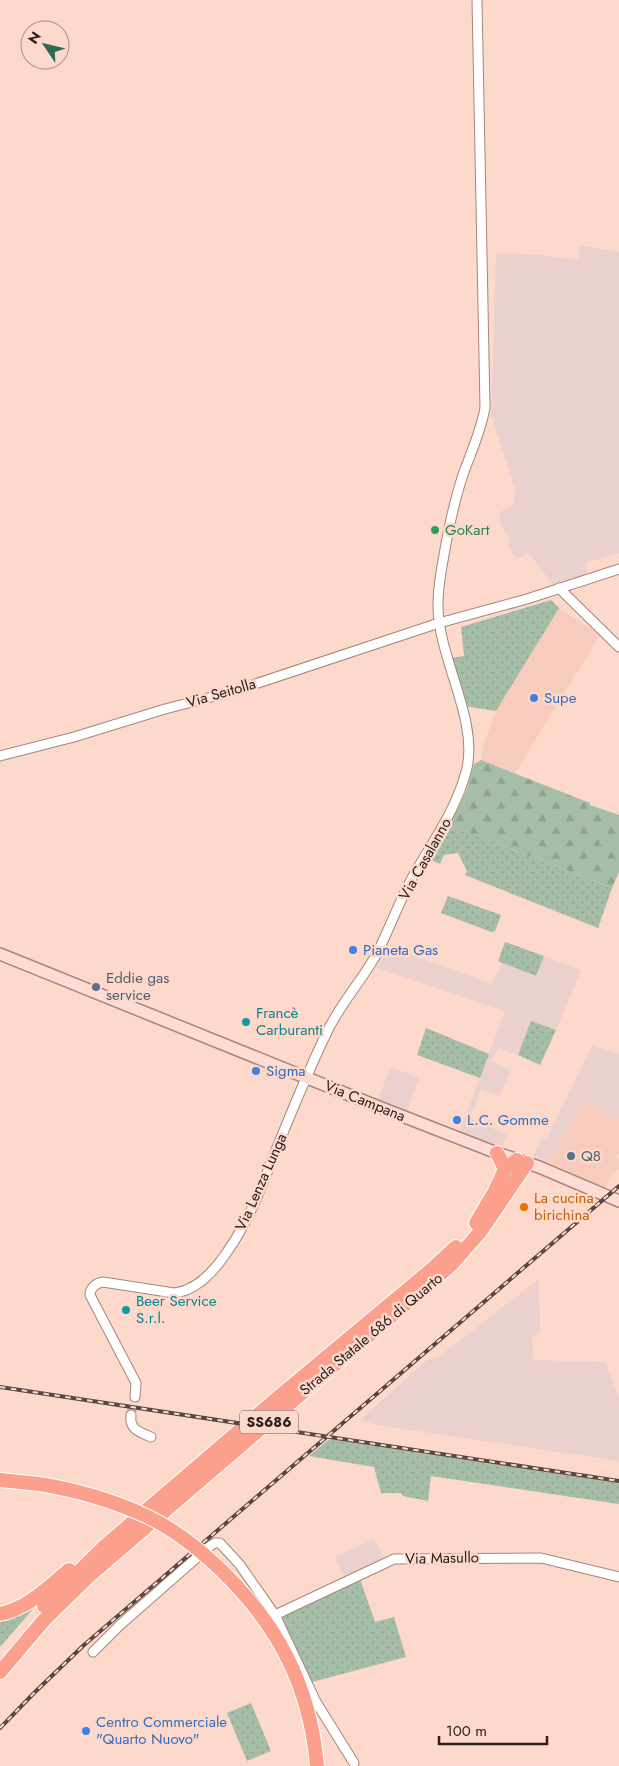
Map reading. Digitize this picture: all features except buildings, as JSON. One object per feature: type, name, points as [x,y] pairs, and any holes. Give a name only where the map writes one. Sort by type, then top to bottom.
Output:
[{"type":"highway","points":[[497,1153],[505,1169],[522,1161]]},
{"type":"highway","name":"Strada Statale 686 di Quarto","points":[[0,1672],[44,1619],[96,1570],[447,1269],[480,1232],[522,1161]]},
{"type":"highway","name":"Strada Statale 686 di Quarto","points":[[0,1658],[39,1612],[104,1546],[446,1257],[478,1220],[496,1191],[505,1169]]},
{"type":"highway","points":[[0,1480],[39,1484],[101,1498],[145,1516],[177,1535],[208,1557],[256,1606],[289,1660],[312,1725],[317,1766]]},
{"type":"highway","points":[[0,1614],[30,1602],[86,1555],[104,1546]]},
{"type":"main road","name":"Via Campana","points":[[0,954],[619,1201]]},
{"type":"street","name":"Via Casalanno","points":[[307,1078],[327,1032],[376,955],[416,870],[451,812],[462,787],[468,765],[468,744],[464,715],[439,623],[438,603],[449,525],[465,470],[480,433],[485,408],[477,0]]},
{"type":"street","name":"Via Seitolla","points":[[0,756],[231,692],[439,623],[619,569]]},
{"type":"street","points":[[559,588],[619,647]]},
{"type":"street","name":"Via Lenza Lunga","points":[[135,1397],[136,1384],[90,1295],[91,1289],[98,1282],[103,1282],[180,1293],[211,1272],[229,1250],[258,1196],[307,1078]]},
{"type":"street","points":[[132,1414],[131,1423],[133,1428],[151,1437]]},
{"type":"street","points":[[93,1652],[120,1625],[215,1543],[222,1544],[240,1565],[275,1614],[316,1702],[354,1763]]},
{"type":"street","name":"Via Masullo","points":[[275,1614],[394,1559],[540,1558],[619,1577]]},
{"type":"shaded area","points":[[580,246],[619,252],[619,553],[585,563],[587,574],[554,586],[528,552],[518,559],[514,556],[507,544],[511,542],[500,523],[500,512],[514,505],[515,489],[491,415],[496,253],[540,255],[578,260]]},
{"type":"shaded area","points":[[559,608],[600,635],[515,773],[481,760],[483,746],[496,711]]},
{"type":"shaded area","points":[[384,945],[492,984],[502,963],[536,975],[544,956],[581,970],[556,1030],[531,1021],[518,1055],[499,1048],[491,1061],[511,1070],[499,1096],[481,1089],[470,1118],[507,1135],[500,1152],[458,1136],[505,1011],[372,966]]},
{"type":"shaded area","points":[[592,1046],[619,1054],[619,1119],[583,1101],[549,1163],[534,1155],[542,1138],[546,1139]]},
{"type":"shaded area","points":[[391,1067],[419,1078],[405,1115],[376,1103]]},
{"type":"shaded area","points":[[583,1101],[619,1119],[619,1153],[616,1156],[619,1160],[619,1169],[610,1177],[605,1188],[549,1163]]},
{"type":"shaded area","points":[[539,1279],[540,1332],[532,1338],[533,1360],[605,1362],[619,1398],[619,1461],[377,1425],[360,1420],[427,1360],[437,1358]]},
{"type":"shaded area","points":[[374,1539],[385,1559],[344,1577],[335,1557]]},
{"type":"green space","points":[[551,600],[559,608],[496,711],[464,706],[451,658],[464,656],[461,627]]},
{"type":"green space","points":[[481,760],[619,815],[619,872],[612,888],[449,825],[466,792],[474,764]]},
{"type":"green space","points":[[449,825],[612,888],[598,928],[465,875],[467,871],[458,853],[444,855],[440,864],[433,861],[431,857]]},
{"type":"green space","points":[[448,896],[501,915],[495,931],[491,932],[441,913]]},
{"type":"green space","points":[[505,942],[544,956],[536,976],[498,961]]},
{"type":"green space","points":[[531,1021],[556,1030],[540,1065],[518,1055]]},
{"type":"green space","points":[[426,1028],[489,1054],[480,1078],[417,1055]]},
{"type":"green space","points":[[332,1439],[619,1483],[619,1504],[431,1476],[428,1501],[403,1496],[401,1493],[381,1493],[374,1467],[309,1456],[328,1440]]},
{"type":"green space","points":[[360,1579],[375,1622],[394,1617],[406,1657],[312,1682],[282,1620],[282,1615]]},
{"type":"green space","points":[[32,1606],[33,1609],[0,1647],[0,1617]]},
{"type":"green space","points":[[251,1703],[271,1751],[247,1761],[227,1713]]},
{"type":"tunnel","points":[[131,1415],[135,1397]]},
{"type":"railway","points":[[0,1728],[84,1645],[619,1186]]},
{"type":"railway","points":[[0,1387],[619,1481]]},
{"type":"place","name":"GoKart","points":[[435,530]]},
{"type":"place","name":"Supe","points":[[534,698]]},
{"type":"place","name":"Pianeta Gas","points":[[353,950]]},
{"type":"place","name":"Eddie gas service","points":[[96,987]]},
{"type":"place","name":"Francè Carburanti","points":[[246,1022]]},
{"type":"place","name":"Sigma","points":[[256,1071]]},
{"type":"place","name":"L.C. Gomme","points":[[457,1120]]},
{"type":"place","name":"Q8","points":[[571,1156]]},
{"type":"place","name":"La cucina birichina","points":[[524,1207]]},
{"type":"place","name":"Beer Service S.r.l.","points":[[126,1310]]},
{"type":"place","name":"Centro Commerciale \"Quarto Nuovo\"","points":[[86,1731]]}]
